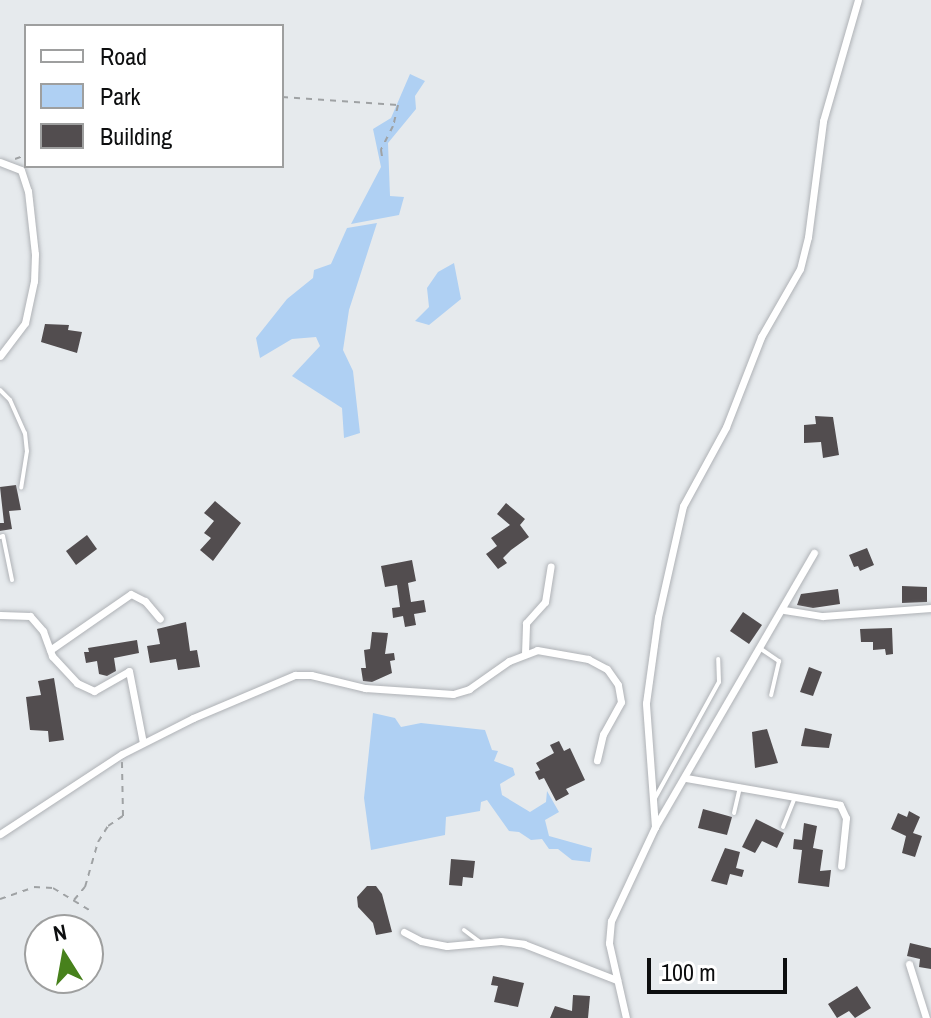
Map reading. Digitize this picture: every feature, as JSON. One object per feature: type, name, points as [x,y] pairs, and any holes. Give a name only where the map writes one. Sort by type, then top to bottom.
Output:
[{"type":"street","points":[[655,827],[647,748],[648,690],[658,617],[683,506],[689,489],[726,427],[761,337],[800,269],[808,237],[823,121],[858,0]]},
{"type":"street","points":[[0,162],[21,170],[28,191],[35,254],[34,281],[25,323],[0,356]]},
{"type":"street","points":[[626,1018],[609,943],[611,921],[655,827],[784,610],[814,553]]},
{"type":"street","points":[[525,654],[526,623],[545,602],[551,566]]},
{"type":"street","points":[[50,650],[131,594],[145,601],[160,619]]},
{"type":"street","points":[[784,610],[823,616],[931,608]]},
{"type":"street","points":[[0,615],[30,616],[43,631],[50,650],[77,683],[94,691],[129,671],[143,743]]},
{"type":"street","points":[[0,834],[122,754],[193,718],[295,675],[311,675],[365,688],[453,694],[469,689],[525,654],[537,650],[588,659],[607,669],[618,685],[621,702],[603,734],[597,760]]},
{"type":"street","points":[[686,778],[835,803],[843,808],[846,818],[841,866]]},
{"type":"street","points":[[404,932],[421,941],[447,946],[524,944],[617,980]]},
{"type":"street","points":[[909,964],[926,1018]]},
{"type":"lane","points":[[0,390],[10,400],[25,433],[27,451],[21,488]]},
{"type":"lane","points":[[0,537],[3,536],[12,580]]},
{"type":"lane","points":[[761,649],[779,661],[771,695]]},
{"type":"lane","points":[[652,803],[719,682],[718,659]]},
{"type":"lane","points":[[734,813],[740,787]]},
{"type":"lane","points":[[783,827],[796,796]]},
{"type":"lane","points":[[464,930],[482,943]]},
{"type":"path","points":[[284,97],[398,105],[393,126],[381,150],[383,162]]},
{"type":"path","points":[[74,900],[85,887],[98,842],[108,826],[123,816],[122,754]]},
{"type":"path","points":[[0,899],[34,887],[53,888],[91,911]]},
{"type":"green space","points":[[410,74],[425,81],[415,96],[416,109],[388,143],[390,196],[404,197],[399,215],[351,224],[381,167],[373,129],[391,118]]},
{"type":"green space","points":[[377,223],[349,310],[343,350],[353,371],[360,433],[344,438],[342,408],[292,376],[320,346],[316,337],[292,339],[260,358],[256,338],[287,299],[313,278],[314,270],[331,264],[347,228]]},
{"type":"green space","points":[[454,263],[461,299],[429,325],[415,321],[429,307],[427,288],[438,272]]},
{"type":"green space","points":[[373,713],[395,718],[401,727],[421,723],[485,730],[492,750],[498,751],[494,761],[513,768],[515,775],[500,784],[502,795],[530,812],[546,802],[547,791],[559,812],[545,820],[549,836],[592,848],[590,862],[572,860],[558,849],[549,849],[542,839],[531,840],[519,832],[509,831],[487,800],[481,802],[480,811],[446,817],[445,835],[371,850],[364,798]]},
{"type":"building","points":[[45,324],[69,325],[68,330],[82,332],[77,353],[41,342]]},
{"type":"building","points":[[815,416],[833,417],[839,455],[823,458],[821,442],[804,443],[804,425],[816,424]]},
{"type":"building","points":[[16,485],[21,510],[9,511],[12,529],[0,531],[0,523],[4,523],[0,487]]},
{"type":"building","points":[[215,501],[241,523],[213,561],[200,550],[211,538],[204,533],[214,521],[204,513]]},
{"type":"building","points":[[506,503],[525,519],[520,525],[529,537],[503,558],[507,563],[498,569],[486,554],[497,546],[491,538],[510,525],[497,514]]},
{"type":"building","points":[[87,535],[97,549],[76,565],[66,551]]},
{"type":"building","points":[[867,548],[874,565],[860,571],[858,566],[854,567],[849,555]]},
{"type":"building","points":[[412,560],[416,581],[408,583],[411,602],[424,600],[426,612],[414,614],[416,625],[405,627],[403,616],[393,618],[392,608],[400,607],[397,585],[385,587],[381,566]]},
{"type":"building","points":[[902,586],[927,587],[927,602],[902,603]]},
{"type":"building","points":[[838,589],[840,604],[813,608],[797,605],[801,594]]},
{"type":"building","points":[[743,612],[762,625],[749,644],[730,631]]},
{"type":"building","points":[[186,622],[190,651],[197,650],[200,667],[178,670],[176,659],[150,663],[147,646],[160,644],[157,629]]},
{"type":"building","points":[[892,628],[893,654],[886,655],[885,649],[873,650],[873,642],[861,642],[860,629]]},
{"type":"building","points":[[372,632],[388,633],[385,654],[394,653],[395,660],[390,661],[392,673],[372,682],[363,681],[361,668],[366,668],[364,650],[370,649]]},
{"type":"building","points":[[137,640],[139,653],[114,658],[116,671],[107,676],[99,674],[97,661],[86,663],[84,652],[89,652],[88,648]]},
{"type":"building","points":[[809,667],[822,672],[813,696],[800,692]]},
{"type":"building","points":[[54,678],[64,740],[49,742],[48,731],[30,730],[26,697],[41,695],[38,681]]},
{"type":"building","points":[[805,728],[832,734],[829,748],[801,746]]},
{"type":"building","points":[[767,729],[778,763],[755,768],[752,732]]},
{"type":"building","points":[[559,741],[564,751],[570,748],[585,780],[566,789],[569,794],[556,801],[544,778],[539,780],[535,772],[540,770],[536,763],[554,753],[550,745]]},
{"type":"building","points":[[703,809],[732,817],[727,835],[698,828]]},
{"type":"building","points":[[909,811],[920,817],[913,833],[922,836],[915,857],[902,853],[906,836],[891,829],[898,813],[907,817]]},
{"type":"building","points":[[756,819],[784,833],[777,848],[762,841],[755,853],[742,847]]},
{"type":"building","points":[[804,823],[817,826],[813,848],[823,850],[820,871],[831,870],[829,887],[798,883],[802,850],[793,849],[794,839],[802,840]]},
{"type":"building","points":[[725,848],[740,852],[736,868],[744,870],[742,877],[730,874],[727,885],[711,881]]},
{"type":"building","points":[[451,859],[475,861],[473,878],[463,877],[462,886],[449,885]]},
{"type":"building","points":[[367,886],[376,886],[382,894],[392,932],[376,935],[373,923],[358,907],[357,897]]},
{"type":"building","points":[[910,943],[931,948],[931,969],[919,967],[920,959],[907,956]]},
{"type":"building","points":[[493,976],[524,983],[518,1007],[494,1002],[498,986],[491,985]]},
{"type":"building","points":[[857,986],[871,1008],[855,1018],[849,1011],[837,1018],[828,1004]]},
{"type":"building","points":[[573,995],[590,996],[588,1018],[550,1018],[555,1006],[572,1011]]}]
